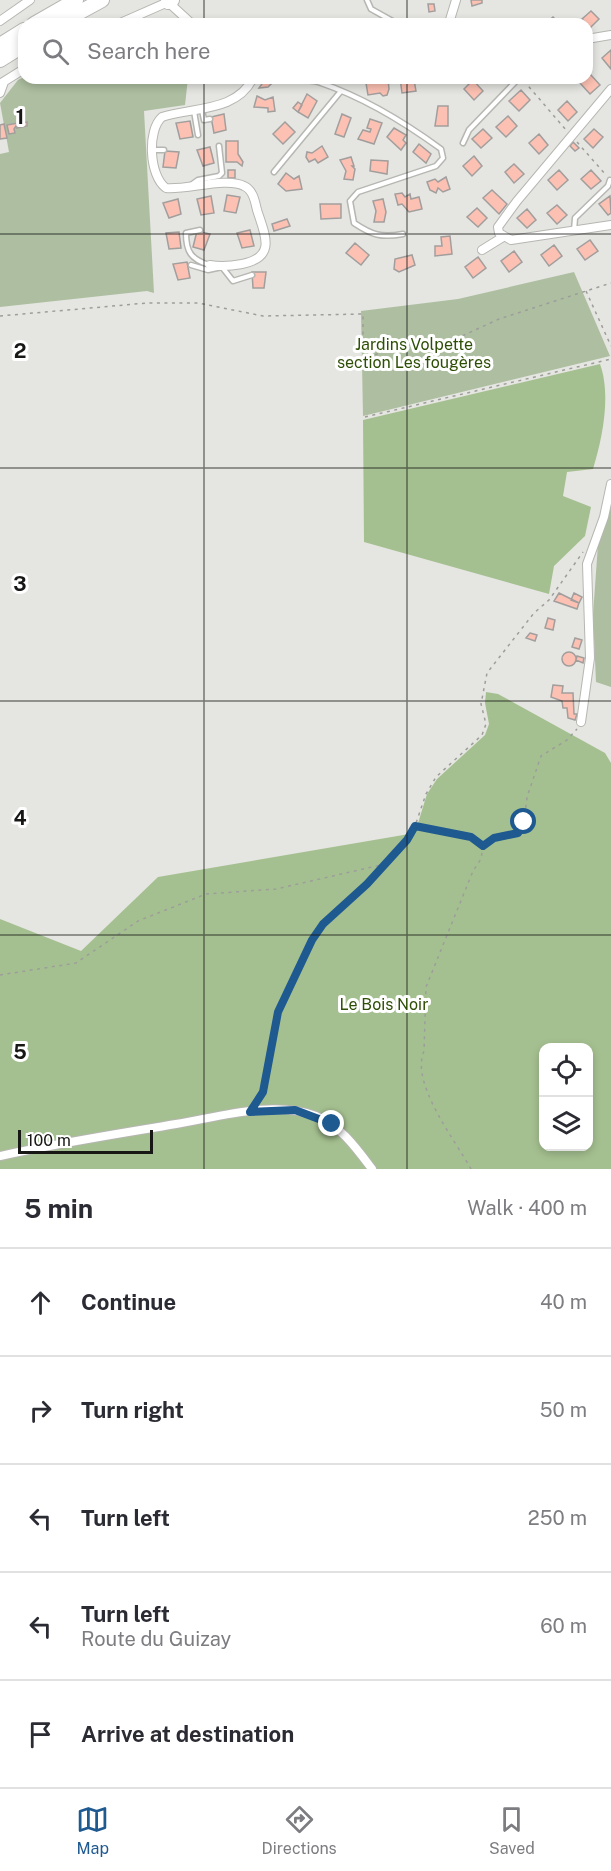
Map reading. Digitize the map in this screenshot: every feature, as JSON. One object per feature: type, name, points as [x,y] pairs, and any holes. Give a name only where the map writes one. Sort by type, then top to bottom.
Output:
[{"type":"highway","points":[[55,18],[76,0]]},
{"type":"highway","points":[[58,18],[102,0]]},
{"type":"highway","points":[[0,36],[18,27]]},
{"type":"highway","points":[[0,45],[18,34]]},
{"type":"highway","points":[[0,60],[18,49]]},
{"type":"street","points":[[0,21],[30,0]]},
{"type":"street","points":[[449,18],[456,0]]},
{"type":"street","points":[[131,18],[169,1],[186,18]]},
{"type":"street","points":[[593,38],[611,35]]},
{"type":"street","points":[[0,93],[2,83],[18,73]]},
{"type":"street","points":[[210,265],[222,267],[255,261],[263,254],[266,242],[252,193],[239,184],[166,188],[159,183],[154,173],[153,150],[156,123],[169,115],[215,107],[240,95],[250,84]]},
{"type":"street","points":[[611,89],[500,221],[498,227],[503,237],[511,240],[611,225]]},
{"type":"street","points":[[482,250],[503,237]]},
{"type":"street","points":[[581,722],[590,658],[587,564],[592,544],[604,517],[611,484]]},
{"type":"street","points":[[0,1156],[57,1143],[250,1112],[295,1110],[319,1117],[344,1135],[372,1169]]},
{"type":"lane","points":[[367,0],[371,9],[387,18]]},
{"type":"lane","points":[[323,84],[396,118],[441,149],[443,154],[441,162],[436,166],[358,192],[350,201],[354,223],[373,236],[403,234]]},
{"type":"lane","points":[[463,143],[469,130],[513,84]]},
{"type":"lane","points":[[274,172],[341,91]]},
{"type":"lane","points":[[198,110],[204,120],[210,119]]},
{"type":"lane","points":[[198,110],[198,135]]},
{"type":"lane","points":[[190,187],[198,180],[219,176],[222,173],[219,146]]},
{"type":"lane","points":[[153,150],[164,150]]},
{"type":"lane","points":[[574,231],[575,219],[608,186],[610,180]]},
{"type":"lane","points":[[200,230],[186,234],[187,249],[192,257],[210,265]]},
{"type":"lane","points":[[190,266],[208,270],[222,267],[233,282],[252,274]]},
{"type":"path","points":[[0,316],[147,303],[198,303],[263,316],[363,314],[363,347],[374,355],[393,349],[427,346],[520,311],[611,283]]},
{"type":"path","points":[[586,291],[611,346]]},
{"type":"path","points":[[365,417],[611,359]]},
{"type":"path","points":[[250,1112],[263,1092],[278,1012],[312,940],[323,924],[407,840],[415,826],[426,794],[436,777],[482,735],[485,729],[481,704],[487,673],[534,613],[549,600],[580,555],[592,544]]},
{"type":"path","points":[[471,1169],[428,1098],[420,1059],[424,1051],[426,987],[473,871],[481,859],[483,846],[494,838],[518,833],[524,822],[527,797],[541,756],[567,740],[581,722]]},
{"type":"path","points":[[415,826],[471,837],[483,846]]},
{"type":"path","points":[[0,975],[76,963],[138,921],[206,894],[276,890],[385,864]]},
{"type":"green space","points":[[18,80],[18,84],[187,84],[185,105],[144,111],[154,293],[147,291],[0,307],[0,154],[9,152],[0,103]]},
{"type":"green space","name":"Jardins Volpette section Les fougères","points":[[574,272],[610,356],[363,416],[361,311],[458,299]]},
{"type":"green space","points":[[600,364],[605,402],[603,430],[597,457],[593,469],[567,472],[563,496],[591,507],[585,536],[554,566],[549,594],[364,542],[363,420]]},
{"type":"green space","points":[[611,508],[611,687],[596,682],[593,615],[598,544]]},
{"type":"green space","name":"Le Bois Noir","points":[[486,692],[498,694],[605,753],[611,763],[611,1169],[0,1169],[0,919],[81,951],[158,877],[415,833],[427,794],[437,779],[485,735],[489,724],[485,703]]},
{"type":"building","points":[[471,0],[482,0],[482,3],[472,6]]},
{"type":"building","points":[[428,4],[434,4],[435,11],[429,12]]},
{"type":"building","points":[[591,11],[599,19],[593,25],[593,18],[583,18]]},
{"type":"building","points":[[611,50],[611,69],[602,58]]},
{"type":"building","points":[[593,77],[600,85],[590,94],[581,84],[593,84]]},
{"type":"building","points":[[262,84],[271,84],[268,87],[259,88]]},
{"type":"building","points":[[366,84],[388,84],[387,95],[383,96],[380,93],[368,95]]},
{"type":"building","points":[[401,84],[415,84],[416,91],[402,93]]},
{"type":"building","points":[[469,84],[477,84],[483,91],[474,100],[464,89]]},
{"type":"building","points":[[521,90],[530,100],[519,111],[509,101]]},
{"type":"building","points":[[307,94],[317,101],[308,118],[298,112]]},
{"type":"building","points":[[257,96],[265,100],[273,97],[275,111],[268,112],[268,108],[254,107]]},
{"type":"building","points":[[567,101],[577,112],[568,121],[558,110]]},
{"type":"building","points":[[298,102],[302,105],[298,112],[293,108]]},
{"type":"building","points":[[438,106],[448,106],[448,126],[435,126]]},
{"type":"building","points":[[224,114],[226,130],[214,133],[211,117]]},
{"type":"building","points":[[342,114],[351,118],[344,137],[335,134]]},
{"type":"building","points":[[508,116],[517,126],[506,137],[496,127]]},
{"type":"building","points":[[370,119],[382,123],[374,144],[358,139],[363,130],[370,132],[371,129],[367,128]]},
{"type":"building","points":[[190,121],[193,137],[180,139],[176,123]]},
{"type":"building","points":[[27,122],[27,126],[17,128],[18,123]]},
{"type":"building","points":[[285,122],[295,132],[283,144],[273,134]]},
{"type":"building","points":[[18,123],[14,129],[15,133],[9,134],[7,125]]},
{"type":"building","points":[[4,124],[7,138],[0,139],[0,125]]},
{"type":"building","points":[[394,128],[406,135],[403,140],[406,143],[401,150],[387,137]]},
{"type":"building","points":[[483,129],[492,138],[481,148],[472,139]]},
{"type":"building","points":[[594,129],[603,137],[593,148],[584,139]]},
{"type":"building","points":[[539,134],[548,145],[539,154],[529,143]]},
{"type":"building","points":[[226,141],[238,141],[238,154],[243,162],[242,166],[237,162],[226,162]]},
{"type":"building","points":[[573,142],[579,148],[575,151],[570,146]]},
{"type":"building","points":[[419,144],[431,154],[426,163],[413,152]]},
{"type":"building","points":[[322,146],[328,157],[318,163],[315,159],[309,162],[306,157],[307,152],[312,153]]},
{"type":"building","points":[[210,147],[214,163],[203,166],[197,150]]},
{"type":"building","points":[[165,151],[179,152],[176,168],[163,167]]},
{"type":"building","points":[[474,156],[482,166],[472,176],[463,166]]},
{"type":"building","points":[[351,157],[354,166],[352,166],[355,169],[353,180],[344,179],[346,171],[340,160]]},
{"type":"building","points":[[371,160],[388,161],[387,174],[370,171]]},
{"type":"building","points":[[514,164],[524,174],[514,183],[505,172]]},
{"type":"building","points":[[228,170],[235,170],[235,178],[228,178]]},
{"type":"building","points":[[559,170],[568,180],[557,190],[548,180]]},
{"type":"building","points":[[591,170],[601,181],[591,189],[581,179]]},
{"type":"building","points":[[286,173],[294,179],[299,176],[302,189],[286,191],[278,184]]},
{"type":"building","points":[[446,177],[450,189],[443,192],[438,188],[436,193],[430,190],[427,182],[435,179],[438,182]]},
{"type":"building","points":[[492,190],[507,204],[499,214],[483,198]]},
{"type":"building","points":[[402,193],[405,197],[410,194],[411,199],[419,197],[422,209],[409,212],[402,204],[398,205],[395,194]]},
{"type":"building","points":[[227,195],[240,197],[236,213],[224,211]]},
{"type":"building","points":[[211,196],[214,213],[201,215],[197,199]]},
{"type":"building","points":[[610,196],[611,213],[608,215],[599,204]]},
{"type":"building","points":[[178,199],[181,214],[169,218],[163,203]]},
{"type":"building","points":[[383,199],[386,212],[384,222],[374,222],[376,211],[373,201]]},
{"type":"building","points":[[320,204],[341,204],[341,218],[321,219]]},
{"type":"building","points":[[557,205],[567,215],[557,224],[547,213]]},
{"type":"building","points":[[477,208],[487,218],[478,227],[467,217]]},
{"type":"building","points":[[527,209],[536,220],[527,228],[517,218]]},
{"type":"building","points":[[287,219],[290,226],[274,231],[272,224]]},
{"type":"building","points":[[250,230],[254,246],[242,248],[237,233]]},
{"type":"building","points":[[197,231],[210,234],[204,250],[193,247]]},
{"type":"building","points":[[179,232],[181,248],[169,249],[166,233]]},
{"type":"building","points":[[450,236],[452,254],[435,256],[435,246],[442,246],[441,237]]},
{"type":"building","points":[[590,240],[598,251],[585,260],[577,249]]},
{"type":"building","points":[[355,243],[369,255],[361,265],[346,253]]},
{"type":"building","points":[[554,245],[562,256],[549,266],[541,255]]},
{"type":"building","points":[[514,251],[522,262],[509,272],[501,261]]},
{"type":"building","points":[[412,255],[415,265],[399,272],[394,269],[395,259]]},
{"type":"building","points":[[478,257],[486,268],[473,278],[465,267]]},
{"type":"building","points":[[187,262],[190,278],[178,280],[173,264]]},
{"type":"building","points":[[252,272],[266,272],[264,288],[253,288]]},
{"type":"building","points":[[559,593],[579,603],[577,609],[554,601]]},
{"type":"building","points":[[574,593],[582,597],[579,603],[571,600]]},
{"type":"building","points":[[548,618],[555,620],[553,630],[545,628]]},
{"type":"building","points":[[530,633],[537,635],[535,641],[526,638]]},
{"type":"building","points":[[575,638],[582,640],[579,649],[572,647]]},
{"type":"building","points":[[566,652],[572,652],[576,659],[572,666],[566,666],[562,662],[562,656]]},
{"type":"building","points":[[577,656],[584,658],[583,663],[576,660]]},
{"type":"building","points":[[553,685],[563,686],[562,693],[573,693],[574,714],[577,714],[575,720],[568,718],[567,708],[563,708],[562,701],[551,697]]},
{"type":"route","points":[[332,1124],[319,1117],[295,1110],[275,1109],[250,1112],[263,1092],[278,1012],[312,940],[323,924],[367,884],[407,840],[415,826],[471,837],[483,846],[494,838],[512,832],[518,833],[524,822]]}]
